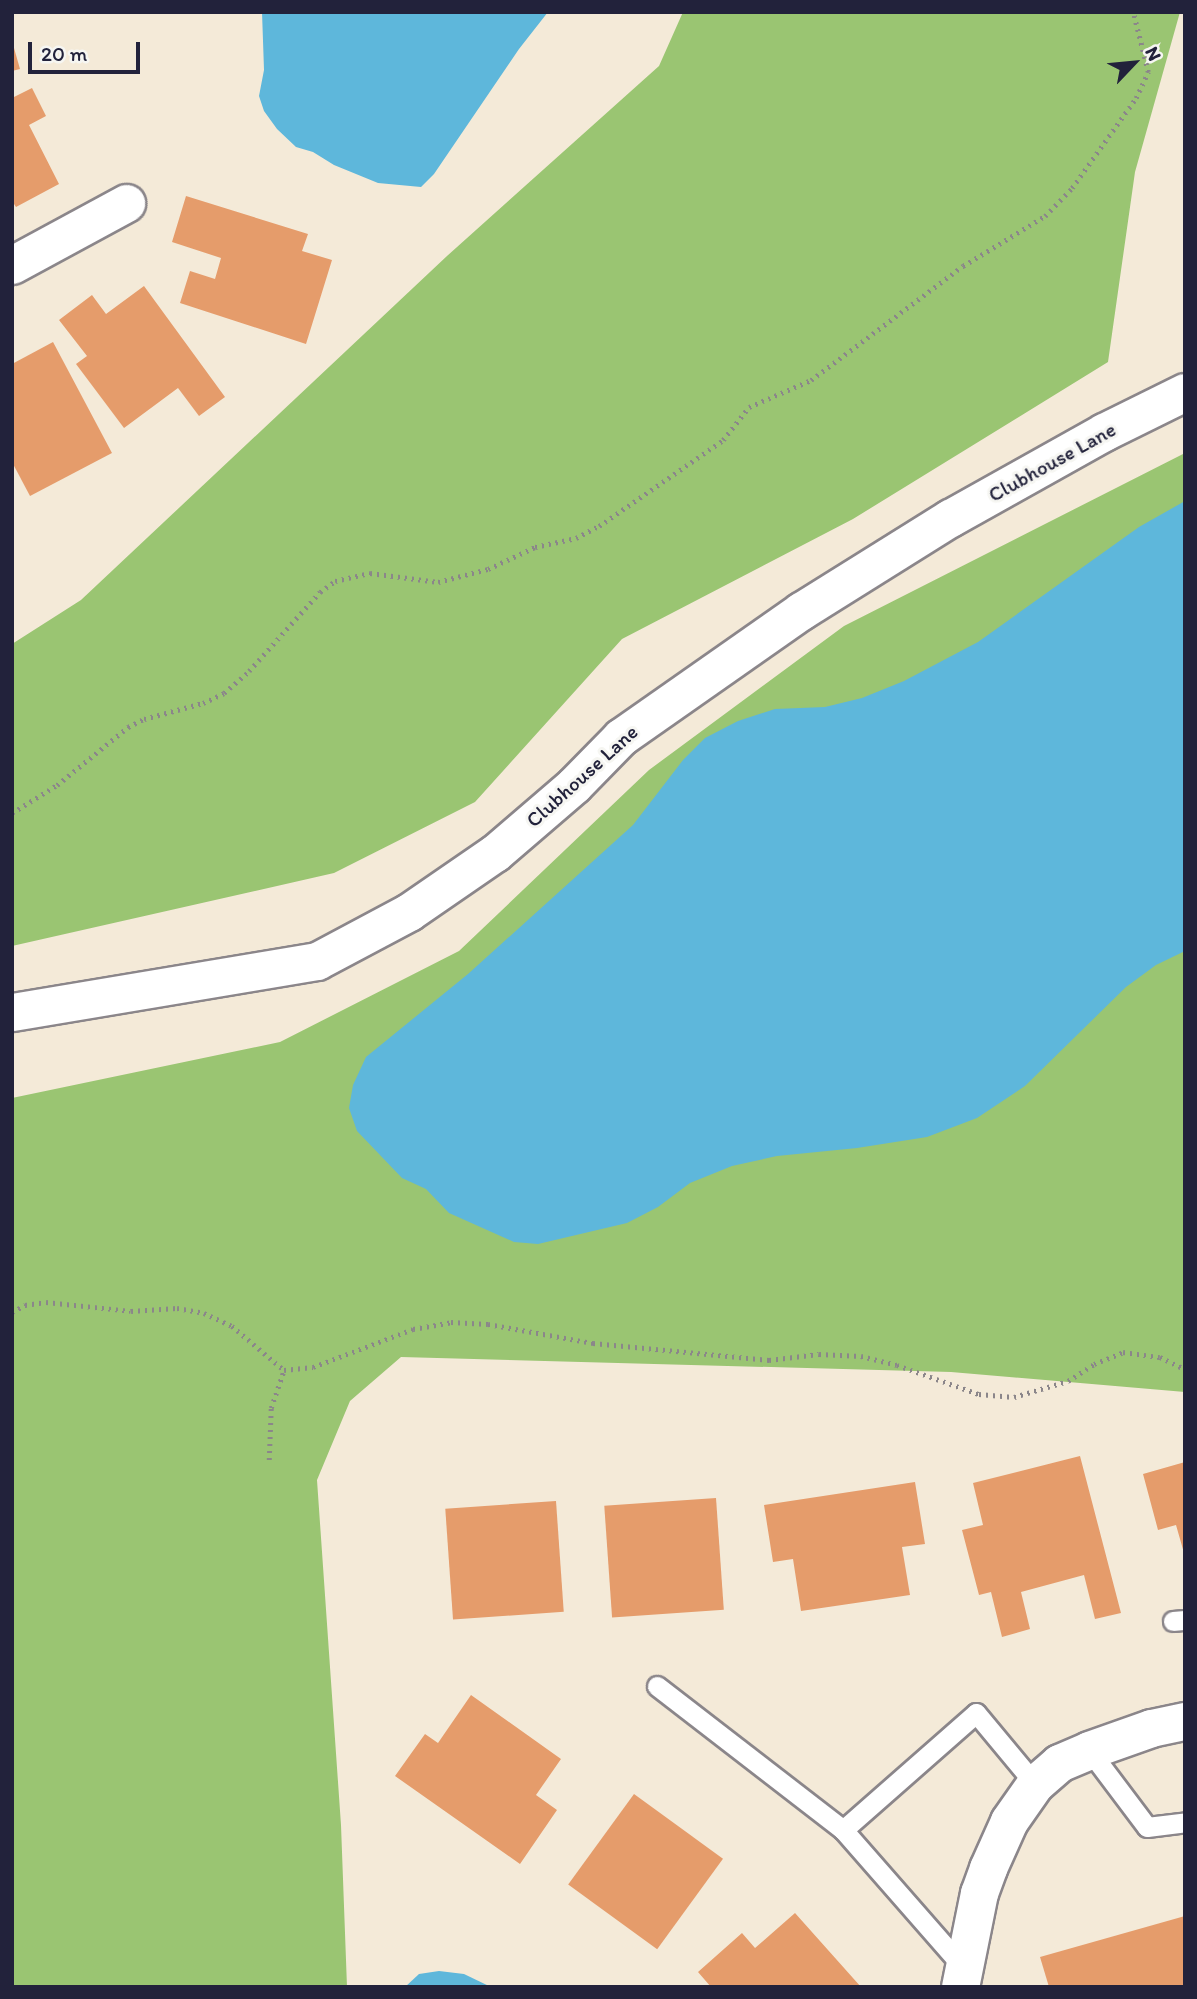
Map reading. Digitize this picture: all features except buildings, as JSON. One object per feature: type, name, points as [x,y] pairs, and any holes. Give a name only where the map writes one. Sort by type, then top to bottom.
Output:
[{"type":"street","points":[[12,265],[125,203]]},
{"type":"street","name":"Clubhouse Lane","points":[[12,1012],[317,961],[409,912],[495,853],[574,785],[621,737],[801,611],[950,518],[1104,432],[1185,392]]},
{"type":"street","points":[[962,1978],[979,1893],[988,1868],[1009,1821],[1035,1784],[1059,1763],[1089,1750],[1151,1728],[1185,1721]]},
{"type":"lane","points":[[657,1686],[843,1830],[962,1978]]},
{"type":"lane","points":[[843,1830],[976,1713],[1035,1784]]},
{"type":"lane","points":[[1089,1750],[1147,1827],[1185,1822]]},
{"type":"path","points":[[12,813],[57,785],[128,727],[144,719],[203,703],[223,693],[249,671],[320,592],[335,581],[370,573],[438,582],[488,569],[535,547],[576,538],[599,526],[723,440],[749,407],[811,380],[963,267],[1045,216],[1072,188],[1136,98],[1147,72],[1133,12]]},
{"type":"path","points":[[12,1312],[25,1305],[46,1301],[131,1311],[177,1308],[204,1313],[232,1326],[284,1370],[313,1367],[413,1329],[451,1322],[488,1324],[593,1343],[769,1360],[819,1354],[861,1356],[897,1365],[979,1394],[1014,1397],[1068,1381],[1094,1364],[1123,1352],[1160,1357],[1185,1368]]},
{"type":"path","points":[[269,1460],[271,1408],[284,1370]]},
{"type":"green space","points":[[683,12],[1180,12],[1135,172],[1108,362],[853,519],[622,639],[475,802],[334,873],[12,946],[12,644],[81,600],[447,256],[659,66]]},
{"type":"green space","points":[[1185,453],[1185,1392],[951,1372],[401,1357],[350,1401],[317,1480],[341,1825],[347,1987],[12,1987],[12,1098],[280,1042],[459,951],[649,770],[844,626]]},
{"type":"water","points":[[262,12],[548,12],[519,49],[434,174],[421,187],[378,183],[334,165],[313,152],[296,147],[277,129],[264,111],[259,96],[264,70]]},
{"type":"water","points":[[1185,501],[1185,951],[1156,965],[1126,987],[1025,1086],[977,1118],[927,1137],[857,1148],[777,1156],[732,1166],[690,1183],[658,1207],[627,1223],[538,1244],[514,1242],[449,1213],[426,1189],[402,1178],[357,1131],[349,1108],[353,1085],[366,1057],[468,974],[633,825],[683,760],[705,738],[738,721],[775,709],[825,707],[862,698],[904,681],[978,642],[1139,527]]},
{"type":"water","points":[[439,1971],[464,1974],[491,1987],[405,1987],[419,1974]]}]
